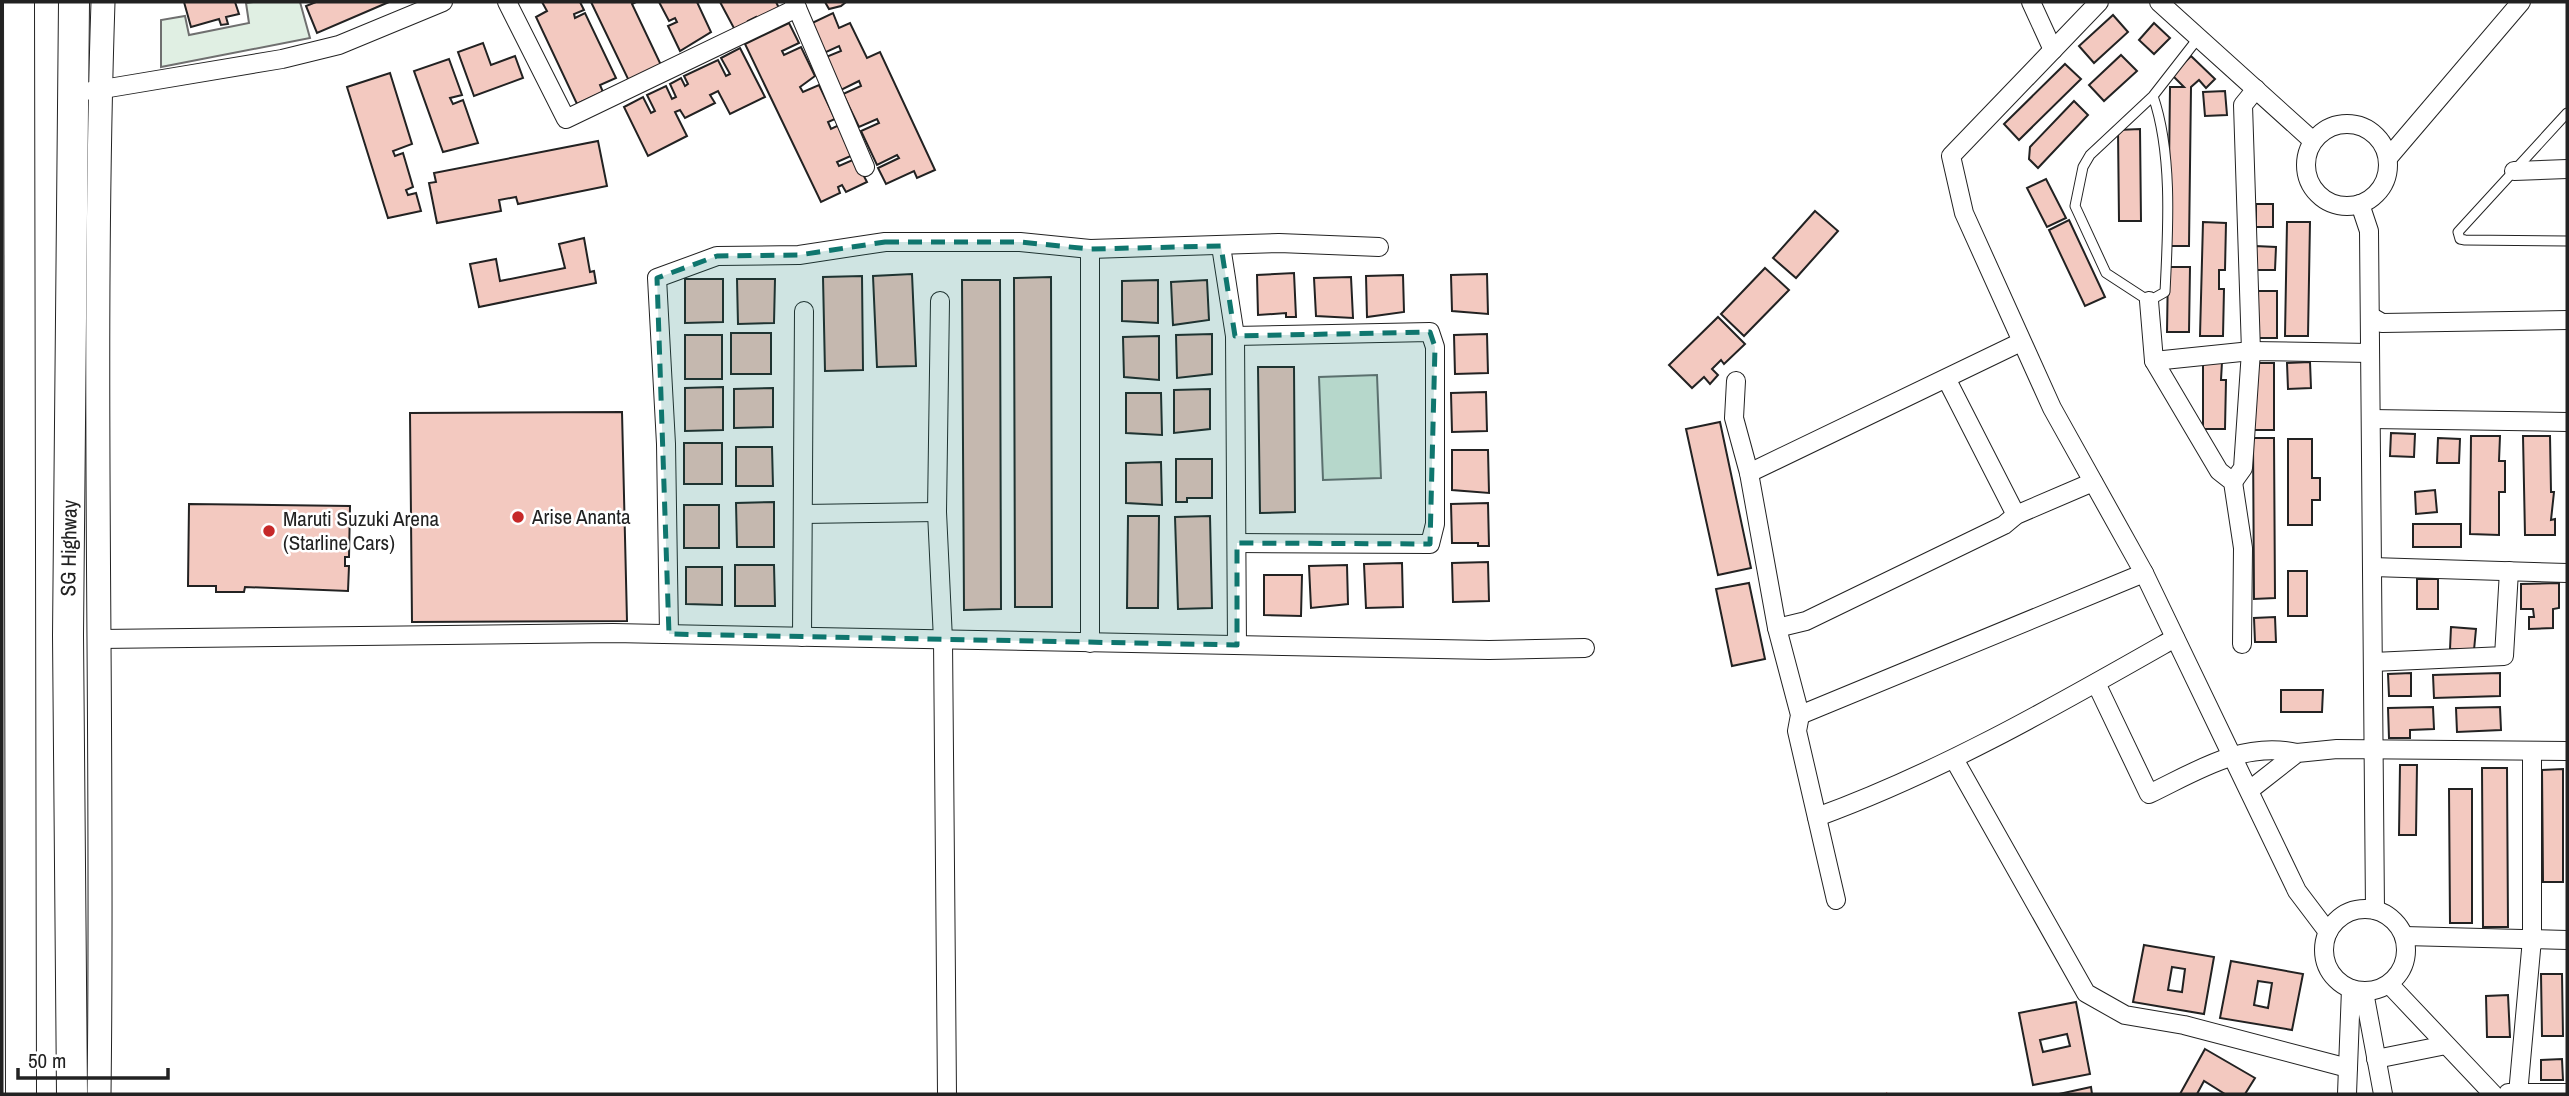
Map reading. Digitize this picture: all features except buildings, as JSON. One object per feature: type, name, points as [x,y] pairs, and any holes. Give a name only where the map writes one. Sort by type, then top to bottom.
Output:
[{"type":"highway","points":[[19,2],[10,87],[12,1019],[21,1094]]},
{"type":"highway","name":"SG Highway","points":[[72,1094],[68,635],[87,91],[74,2]]},
{"type":"street","points":[[99,1094],[102,863],[87,91],[103,2]]},
{"type":"street","points":[[87,91],[282,59],[339,45],[443,2]]},
{"type":"street","points":[[507,2],[566,119],[796,5],[865,167]]},
{"type":"street","points":[[2031,2],[2053,50]]},
{"type":"street","points":[[2099,2],[1951,156],[1964,213],[2052,408],[2144,573],[2251,789],[2297,891],[2328,932]]},
{"type":"street","points":[[2159,2],[2314,141]]},
{"type":"street","points":[[2388,158],[2521,2]]},
{"type":"street","points":[[2233,482],[2243,468],[2251,351],[2244,105],[2256,89]]},
{"type":"street","points":[[2350,124],[2375,134],[2384,145],[2388,158],[2388,173],[2382,186],[2373,197],[2360,204],[2334,204],[2313,190],[2305,165],[2314,141],[2323,131],[2350,124]]},
{"type":"street","points":[[2514,171],[2567,169]]},
{"type":"street","points":[[2360,204],[2370,231],[2375,910]]},
{"type":"street","points":[[669,634],[666,444],[657,278],[717,256],[799,255],[885,242],[1020,242],[1090,249],[1279,243],[1379,247]]},
{"type":"street","points":[[1221,246],[1235,336],[1237,645]]},
{"type":"street","points":[[1090,249],[1090,642]]},
{"type":"street","points":[[940,301],[937,512],[943,640],[947,1094]]},
{"type":"street","points":[[2148,301],[2154,361],[2219,471],[2233,482],[2243,548],[2242,644]]},
{"type":"street","points":[[802,637],[804,311]]},
{"type":"street","points":[[2370,316],[2382,323],[2567,320]]},
{"type":"street","points":[[1235,336],[1430,332],[1435,347],[1435,524],[1430,544],[1237,542]]},
{"type":"street","points":[[1749,474],[2021,342]]},
{"type":"street","points":[[2154,361],[2251,351],[2371,354]]},
{"type":"street","points":[[1947,380],[2016,515]]},
{"type":"street","points":[[1737,381],[1734,418],[1749,474],[1777,628],[1800,715],[1797,731],[1836,900]]},
{"type":"street","points":[[2371,419],[2567,422]]},
{"type":"street","points":[[1777,628],[1806,621],[2004,525],[2016,515],[2093,482]]},
{"type":"street","points":[[803,514],[937,512]]},
{"type":"street","points":[[2372,567],[2567,573]]},
{"type":"street","points":[[2373,662],[2504,656],[2509,572]]},
{"type":"street","points":[[1800,715],[2144,573]]},
{"type":"street","points":[[99,639],[669,634],[1489,650],[1585,648]]},
{"type":"street","points":[[1817,817],[1883,793],[1954,758],[2175,638]]},
{"type":"street","points":[[2096,683],[2149,794],[2234,754],[2273,748],[2297,753],[2373,750],[2567,751]]},
{"type":"street","points":[[2518,1094],[2532,939],[2532,751]]},
{"type":"street","points":[[2251,789],[2297,753]]},
{"type":"street","points":[[1954,758],[2086,993],[2125,1016],[2184,1025],[2348,1068]]},
{"type":"street","points":[[2358,990],[2389,984],[2404,962],[2404,936],[2387,916],[2375,910],[2347,913],[2328,932],[2324,959],[2330,972],[2358,990],[2383,1094]]},
{"type":"street","points":[[2404,936],[2567,940]]},
{"type":"street","points":[[2389,984],[2493,1094],[2567,1093]]},
{"type":"street","points":[[2347,1094],[2358,990]]},
{"type":"street","points":[[2376,1059],[2446,1045]]},
{"type":"lane","points":[[2153,96],[2161,119],[2168,228],[2165,292],[2148,301],[2106,273],[2075,206],[2083,167],[2090,155],[2103,139],[2153,96],[2199,37]]},
{"type":"lane","points":[[2567,113],[2458,231],[2460,239],[2567,241]]},
{"type":"highlighted area","points":[[885,242],[1020,242],[1090,249],[1221,246],[1235,336],[1430,332],[1435,347],[1430,544],[1237,543],[1237,645],[669,634],[657,278],[717,256],[799,255]]},
{"type":"green space","points":[[300,2],[310,38],[161,67],[161,20],[185,16],[189,35],[249,23],[246,3]]},
{"type":"green space","points":[[1377,375],[1381,478],[1323,480],[1319,377]]},
{"type":"place","name":"Arise Ananta","points":[[518,517]]},
{"type":"place","name":"Maruti Suzuki Arena (Starline Cars)","points":[[269,531]]}]
